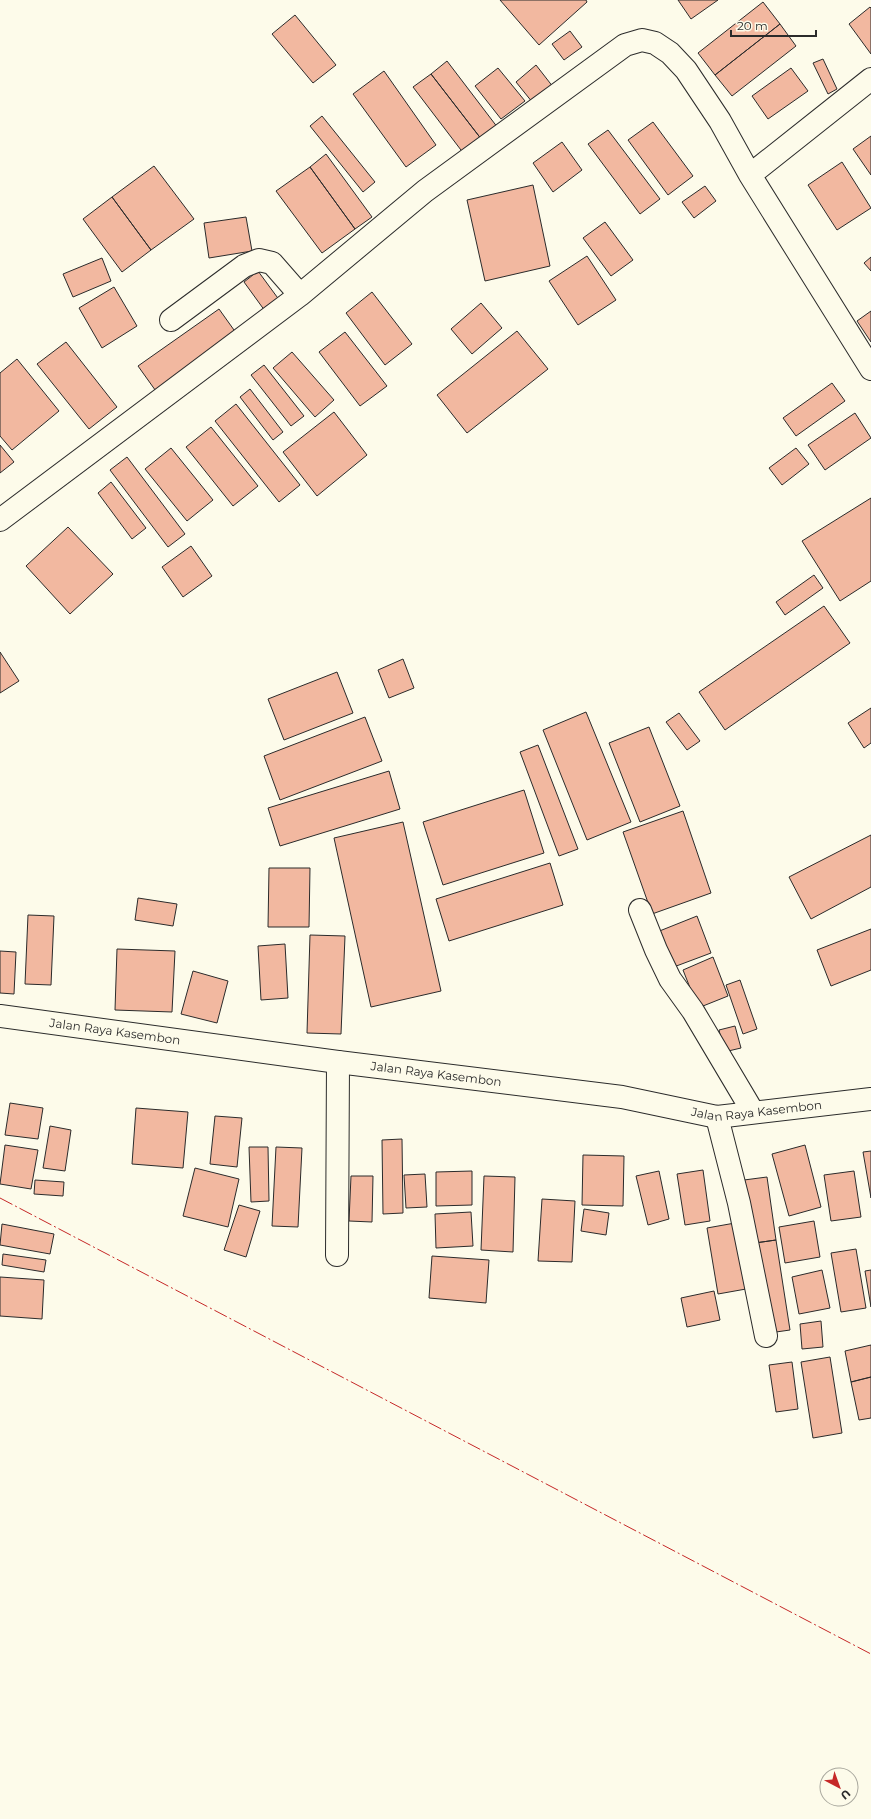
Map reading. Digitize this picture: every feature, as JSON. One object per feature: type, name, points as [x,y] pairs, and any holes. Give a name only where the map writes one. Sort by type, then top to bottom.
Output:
[{"type":"street","points":[[0,520],[300,295],[431,187],[624,45],[642,40],[655,43],[665,50],[686,70],[720,121],[750,175],[871,369]]},
{"type":"street","points":[[750,175],[871,79]]},
{"type":"street","points":[[171,320],[244,266],[259,260],[272,263],[300,295]]},
{"type":"street","points":[[640,910],[656,950],[670,979],[693,1011],[721,1061],[753,1112]]},
{"type":"street","name":"Jalan Raya Kasembon","points":[[0,1016],[338,1062],[622,1097],[717,1116],[871,1099]]},
{"type":"street","points":[[337,1256],[338,1062]]},
{"type":"street","points":[[717,1116],[738,1203],[766,1336]]},
{"type":"building","points":[[500,0],[586,0],[587,2],[539,45]]},
{"type":"building","points":[[678,0],[718,0],[691,19]]},
{"type":"building","points":[[763,2],[780,24],[715,75],[698,53]]},
{"type":"building","points":[[870,7],[871,8],[871,54],[849,24]]},
{"type":"building","points":[[295,15],[336,65],[313,83],[272,34]]},
{"type":"building","points":[[780,24],[796,46],[732,96],[715,75]]},
{"type":"building","points":[[570,31],[582,47],[564,60],[552,44]]},
{"type":"building","points":[[823,59],[837,89],[828,94],[813,63]]},
{"type":"building","points":[[447,61],[498,128],[482,140],[431,74]]},
{"type":"building","points":[[536,65],[557,92],[537,108],[516,82]]},
{"type":"building","points":[[498,68],[525,101],[501,119],[475,86]]},
{"type":"building","points":[[791,68],[808,91],[768,119],[752,96]]},
{"type":"building","points":[[384,71],[436,145],[406,167],[353,94]]},
{"type":"building","points":[[431,74],[482,140],[464,154],[413,87]]},
{"type":"building","points":[[322,116],[375,182],[363,192],[310,126]]},
{"type":"building","points":[[653,122],[693,176],[668,195],[628,140]]},
{"type":"building","points":[[608,130],[660,199],[640,214],[588,144]]},
{"type":"building","points":[[871,136],[871,175],[853,149]]},
{"type":"building","points":[[562,142],[582,170],[553,192],[533,163]]},
{"type":"building","points":[[326,154],[372,217],[355,229],[310,167]]},
{"type":"building","points":[[842,162],[871,208],[837,230],[808,185]]},
{"type":"building","points":[[154,166],[194,219],[151,250],[112,197]]},
{"type":"building","points":[[310,167],[355,229],[322,253],[276,191]]},
{"type":"building","points":[[533,185],[550,266],[485,281],[467,200]]},
{"type":"building","points":[[705,186],[716,201],[694,218],[682,202]]},
{"type":"building","points":[[112,197],[151,250],[122,272],[83,219]]},
{"type":"building","points":[[246,217],[252,251],[209,258],[204,223]]},
{"type":"building","points":[[605,222],[633,260],[611,276],[583,238]]},
{"type":"building","points":[[587,256],[616,300],[578,325],[549,281]]},
{"type":"building","points":[[871,257],[871,271],[864,263]]},
{"type":"building","points":[[102,258],[111,281],[73,297],[63,274]]},
{"type":"building","points":[[258,271],[280,301],[265,311],[244,282]]},
{"type":"building","points":[[114,287],[137,326],[102,348],[79,308]]},
{"type":"building","points":[[372,292],[412,344],[385,365],[346,313]]},
{"type":"building","points":[[481,303],[502,328],[472,354],[451,329]]},
{"type":"building","points":[[219,309],[239,337],[158,394],[138,366]]},
{"type":"building","points":[[871,311],[871,342],[857,321]]},
{"type":"building","points":[[517,331],[548,369],[467,433],[437,395]]},
{"type":"building","points":[[345,332],[387,386],[360,406],[319,352]]},
{"type":"building","points":[[66,342],[117,407],[89,429],[37,364]]},
{"type":"building","points":[[292,352],[334,400],[315,417],[273,368]]},
{"type":"building","points":[[17,359],[59,411],[12,450],[0,436],[0,373]]},
{"type":"building","points":[[264,365],[304,416],[291,426],[251,375]]},
{"type":"building","points":[[832,383],[845,401],[796,436],[783,418]]},
{"type":"building","points":[[250,389],[283,432],[273,440],[240,397]]},
{"type":"building","points":[[236,404],[300,485],[279,502],[215,421]]},
{"type":"building","points":[[334,412],[367,455],[317,496],[283,452]]},
{"type":"building","points":[[855,413],[871,438],[825,470],[808,445]]},
{"type":"building","points":[[211,427],[258,486],[233,506],[186,447]]},
{"type":"building","points":[[0,445],[14,462],[0,473]]},
{"type":"building","points":[[171,448],[213,500],[187,521],[145,469]]},
{"type":"building","points":[[796,448],[809,464],[782,485],[769,468]]},
{"type":"building","points":[[127,457],[185,534],[168,547],[110,470]]},
{"type":"building","points":[[111,482],[146,528],[132,539],[98,493]]},
{"type":"building","points":[[871,498],[871,581],[840,601],[802,541]]},
{"type":"building","points":[[68,527],[113,574],[70,614],[26,566]]},
{"type":"building","points":[[191,546],[212,576],[183,597],[162,567]]},
{"type":"building","points":[[814,575],[823,588],[785,615],[776,602]]},
{"type":"building","points":[[824,606],[850,643],[725,730],[699,692]]},
{"type":"building","points":[[0,652],[19,681],[0,693]]},
{"type":"building","points":[[403,659],[414,688],[389,698],[378,670]]},
{"type":"building","points":[[337,672],[353,713],[284,740],[268,699]]},
{"type":"building","points":[[871,708],[871,743],[864,748],[848,723]]},
{"type":"building","points":[[586,712],[631,822],[587,840],[543,730]]},
{"type":"building","points":[[679,713],[700,741],[687,750],[666,722]]},
{"type":"building","points":[[365,717],[382,761],[280,800],[264,756]]},
{"type":"building","points":[[649,727],[680,806],[640,822],[609,743]]},
{"type":"building","points":[[538,745],[578,849],[559,856],[520,752]]},
{"type":"building","points":[[389,771],[400,809],[280,846],[268,808]]},
{"type":"building","points":[[524,790],[544,853],[443,885],[423,822]]},
{"type":"building","points":[[683,811],[711,893],[652,914],[623,832]]},
{"type":"building","points":[[403,822],[441,991],[371,1007],[334,838]]},
{"type":"building","points":[[871,835],[871,887],[811,919],[789,877]]},
{"type":"building","points":[[550,863],[563,905],[449,941],[436,899]]},
{"type":"building","points":[[269,868],[310,868],[309,927],[268,927]]},
{"type":"building","points":[[138,898],[177,904],[173,926],[135,920]]},
{"type":"building","points":[[28,915],[54,916],[51,985],[25,984]]},
{"type":"building","points":[[697,916],[711,953],[671,968],[657,932]]},
{"type":"building","points":[[871,929],[871,970],[831,986],[817,950]]},
{"type":"building","points":[[310,935],[345,936],[341,1034],[307,1033]]},
{"type":"building","points":[[285,944],[288,998],[261,1000],[258,946]]},
{"type":"building","points":[[117,949],[175,951],[172,1012],[115,1010]]},
{"type":"building","points":[[0,951],[16,952],[14,994],[0,993]]},
{"type":"building","points":[[713,957],[728,996],[698,1008],[683,970]]},
{"type":"building","points":[[193,971],[228,981],[217,1023],[181,1014]]},
{"type":"building","points":[[740,980],[757,1029],[743,1034],[726,985]]},
{"type":"building","points":[[735,1026],[741,1048],[724,1052],[719,1030]]},
{"type":"building","points":[[10,1103],[43,1108],[38,1139],[5,1135]]},
{"type":"building","points":[[136,1108],[188,1112],[183,1168],[132,1164]]},
{"type":"building","points":[[215,1116],[242,1118],[237,1167],[210,1164]]},
{"type":"building","points":[[50,1126],[71,1130],[65,1171],[43,1168]]},
{"type":"building","points":[[402,1139],[403,1213],[383,1214],[382,1140]]},
{"type":"building","points":[[5,1145],[38,1150],[31,1189],[0,1184]]},
{"type":"building","points":[[805,1145],[821,1207],[789,1216],[772,1154]]},
{"type":"building","points":[[249,1147],[268,1147],[269,1201],[251,1202]]},
{"type":"building","points":[[276,1147],[302,1148],[298,1227],[272,1226]]},
{"type":"building","points":[[871,1151],[871,1198],[863,1152]]},
{"type":"building","points":[[583,1155],[624,1156],[623,1206],[582,1205]]},
{"type":"building","points":[[195,1168],[239,1179],[228,1227],[183,1216]]},
{"type":"building","points":[[703,1170],[710,1221],[685,1225],[677,1174]]},
{"type":"building","points":[[472,1171],[472,1205],[436,1206],[436,1172]]},
{"type":"building","points":[[659,1171],[669,1219],[648,1225],[636,1176]]},
{"type":"building","points":[[854,1171],[861,1217],[831,1221],[824,1175]]},
{"type":"building","points":[[425,1174],[427,1207],[406,1208],[404,1175]]},
{"type":"building","points":[[351,1176],[373,1176],[372,1222],[349,1221]]},
{"type":"building","points":[[484,1176],[515,1177],[513,1252],[481,1250]]},
{"type":"building","points":[[767,1177],[776,1240],[755,1243],[744,1180]]},
{"type":"building","points":[[35,1180],[64,1182],[63,1196],[34,1194]]},
{"type":"building","points":[[542,1199],[575,1201],[572,1262],[538,1261]]},
{"type":"building","points":[[239,1205],[260,1211],[246,1257],[224,1250]]},
{"type":"building","points":[[584,1209],[609,1213],[606,1235],[581,1231]]},
{"type":"building","points":[[471,1212],[473,1246],[436,1248],[435,1214]]},
{"type":"building","points":[[814,1221],[820,1257],[785,1263],[779,1227]]},
{"type":"building","points":[[735,1223],[746,1289],[718,1294],[707,1228]]},
{"type":"building","points":[[2,1224],[54,1234],[50,1254],[0,1245]]},
{"type":"building","points":[[776,1240],[790,1330],[769,1333],[755,1243]]},
{"type":"building","points":[[856,1249],[866,1308],[841,1312],[831,1253]]},
{"type":"building","points":[[3,1254],[46,1260],[44,1272],[2,1265]]},
{"type":"building","points":[[432,1256],[489,1260],[486,1303],[429,1298]]},
{"type":"building","points":[[822,1270],[830,1308],[799,1314],[792,1277]]},
{"type":"building","points":[[871,1270],[871,1307],[865,1271]]},
{"type":"building","points":[[0,1277],[44,1280],[42,1319],[0,1316]]},
{"type":"building","points":[[714,1291],[720,1320],[687,1327],[681,1298]]},
{"type":"building","points":[[821,1321],[823,1347],[802,1349],[800,1324]]},
{"type":"building","points":[[871,1345],[871,1377],[851,1382],[845,1351]]},
{"type":"building","points":[[830,1357],[842,1433],[813,1438],[801,1362]]},
{"type":"building","points":[[792,1362],[798,1409],[776,1412],[769,1365]]},
{"type":"building","points":[[871,1377],[871,1418],[859,1420],[851,1382]]},
{"type":"power","points":[[0,1198],[871,1654]]}]
